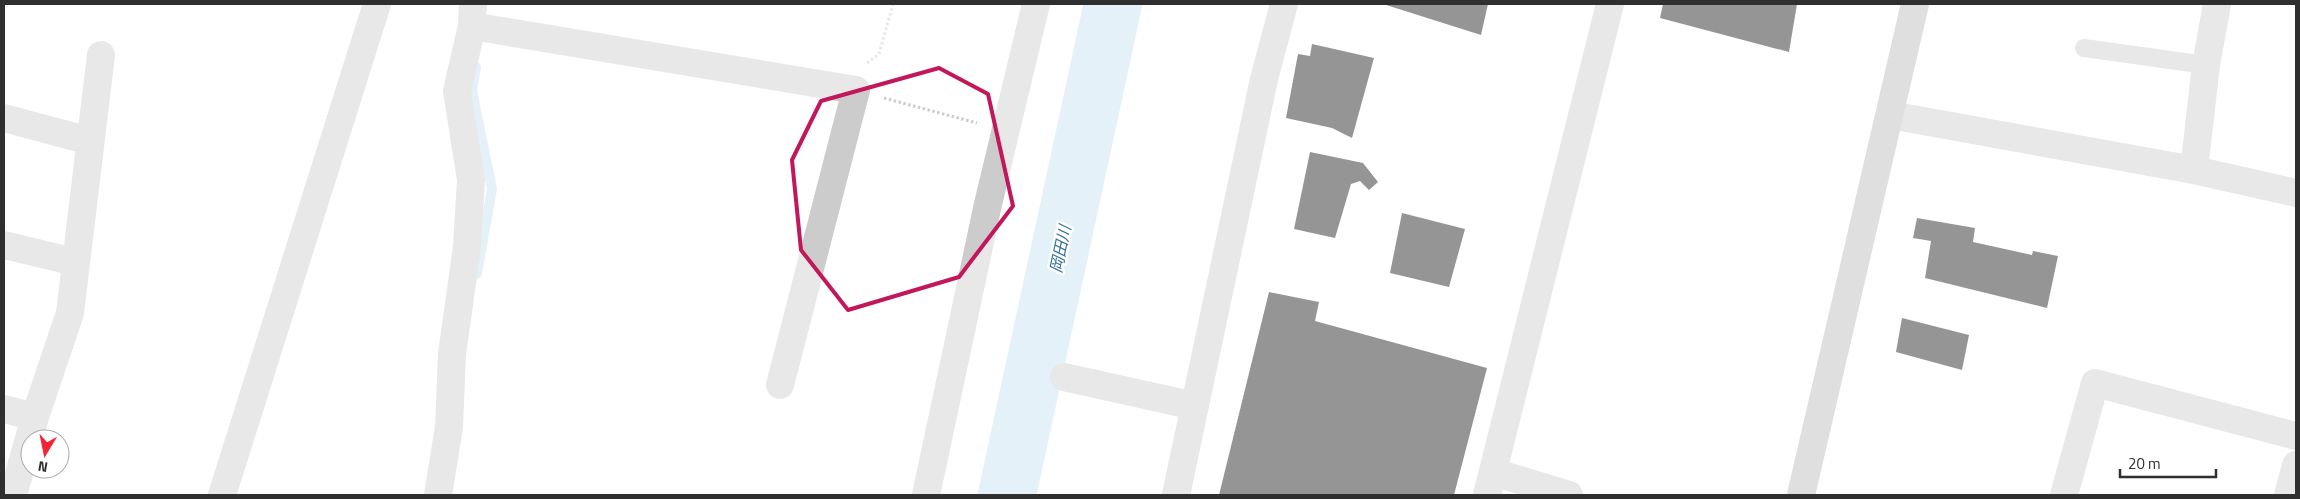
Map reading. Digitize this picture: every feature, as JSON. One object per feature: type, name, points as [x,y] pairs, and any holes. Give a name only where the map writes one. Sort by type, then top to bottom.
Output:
[{"type":"street","points":[[222,495],[377,4]]},
{"type":"street","points":[[926,495],[1006,131],[1036,4]]},
{"type":"street","points":[[1176,495],[1264,79],[1284,4]]},
{"type":"street","points":[[1570,495],[1490,484],[1610,4]]},
{"type":"street","points":[[1801,495],[1916,4]]},
{"type":"street","points":[[2194,170],[2206,65],[2217,4]]},
{"type":"street","points":[[438,495],[449,427],[452,354],[467,247],[470,180],[457,91],[472,15],[856,90],[780,385]]},
{"type":"street","points":[[12,495],[70,313],[101,55]]},
{"type":"street","points":[[1890,115],[2194,170],[2296,192]]},
{"type":"street","points":[[4,118],[90,141]]},
{"type":"street","points":[[4,245],[76,262]]},
{"type":"street","points":[[1064,377],[1195,406]]},
{"type":"street","points":[[2064,495],[2095,383],[2296,436]]},
{"type":"street","points":[[4,409],[36,417]]},
{"type":"street","points":[[2288,495],[2296,465]]},
{"type":"lane","points":[[2084,48],[2206,65]]},
{"type":"path","points":[[893,4],[879,54],[864,66],[856,90],[1006,131]]},
{"type":"highlighted area","points":[[939,68],[988,94],[1013,206],[959,277],[848,310],[801,250],[792,160],[821,101]]},
{"type":"building","points":[[1383,4],[1488,4],[1481,35]]},
{"type":"building","points":[[1663,4],[1797,4],[1789,52],[1660,18]]},
{"type":"building","points":[[1312,44],[1374,58],[1352,138],[1332,128],[1286,118],[1298,54],[1310,56]]},
{"type":"building","points":[[1310,152],[1363,163],[1378,182],[1369,190],[1360,181],[1351,184],[1335,238],[1294,229]]},
{"type":"building","points":[[1402,213],[1465,229],[1449,287],[1390,273]]},
{"type":"building","points":[[1917,218],[1975,228],[1973,242],[2032,255],[2033,251],[2058,256],[2047,308],[1925,278],[1931,241],[1913,238]]},
{"type":"building","points":[[1269,292],[1319,302],[1315,321],[1487,368],[1454,495],[1219,495]]},
{"type":"building","points":[[1902,318],[1969,335],[1962,370],[1896,352]]},
{"type":"waterway","name":"岡田川","points":[[1007,495],[1113,4]]},
{"type":"waterway","points":[[476,67],[472,91],[492,189],[477,274]]}]
